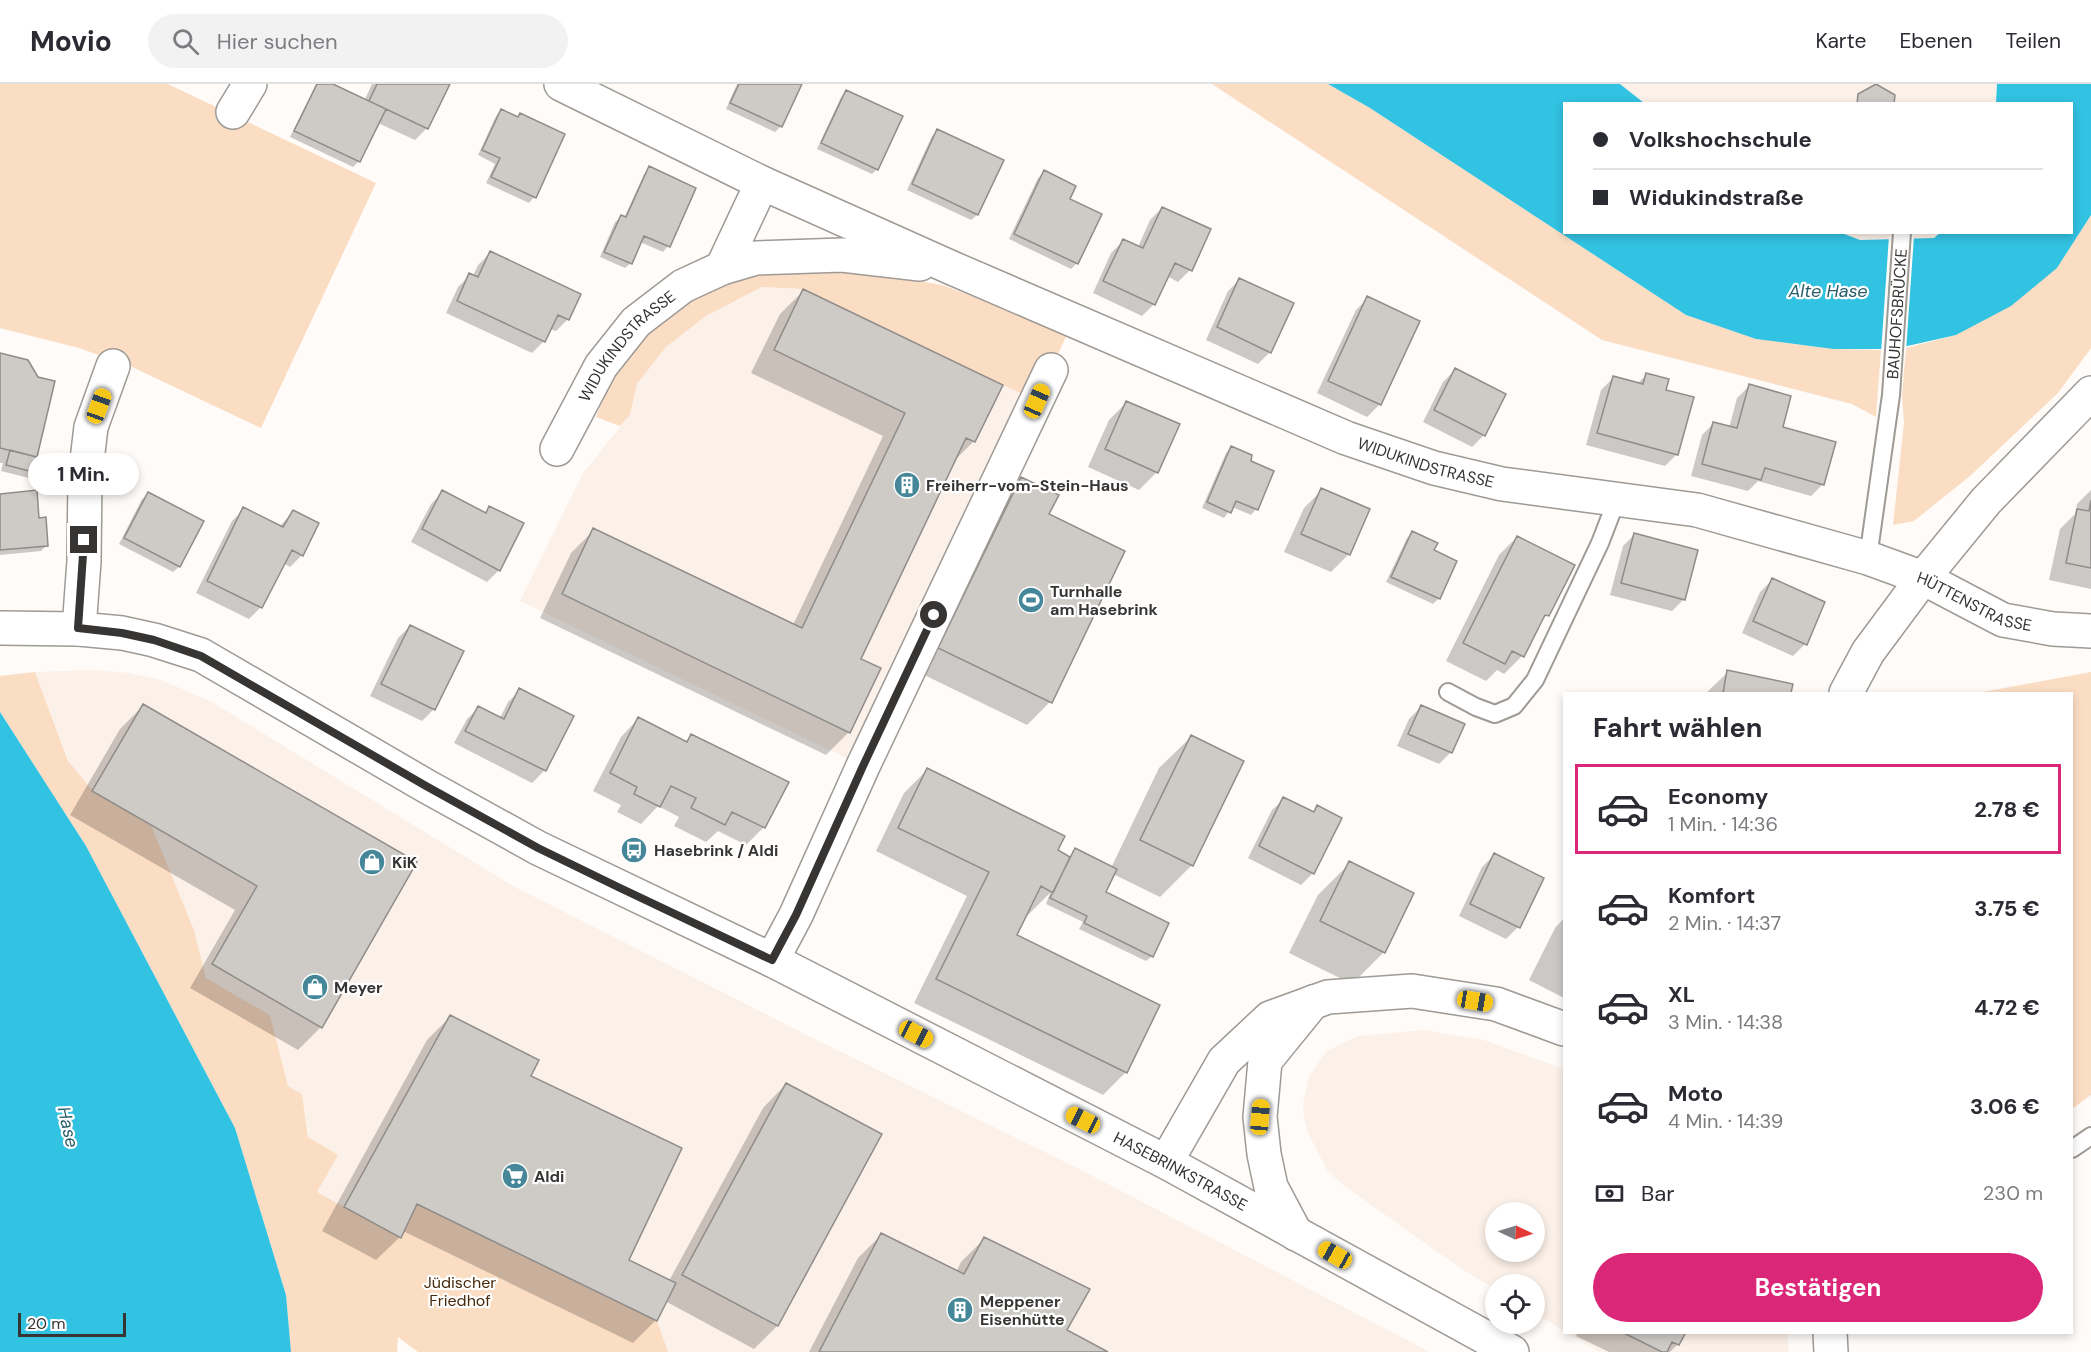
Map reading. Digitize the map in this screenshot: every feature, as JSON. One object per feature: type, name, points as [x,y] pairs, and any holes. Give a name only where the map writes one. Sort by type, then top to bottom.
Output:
[{"type":"street","points":[[233,112],[250,84]]},
{"type":"street","name":"WIDUKINDSTRASSE","points":[[561,84],[762,183],[952,268],[1346,438],[1434,468],[1502,484],[1697,510],[1868,558],[1923,578]]},
{"type":"street","points":[[722,268],[762,183]]},
{"type":"street","name":"WIDUKINDSTRASSE","points":[[557,449],[601,366],[636,322],[683,286],[722,268],[756,258],[842,255],[952,268]]},
{"type":"street","points":[[78,628],[84,561],[87,457],[92,427],[113,366]]},
{"type":"street","points":[[772,960],[796,915],[863,766],[1051,370]]},
{"type":"street","points":[[1923,578],[1986,501],[2091,393]]},
{"type":"street","name":"HÜTTENSTRASSE","points":[[1847,692],[1868,652],[1923,578],[2003,620],[2053,630],[2091,631]]},
{"type":"street","name":"HASEBRINKSTRASSE","points":[[0,628],[78,628],[122,633],[154,640],[201,656],[538,848],[772,960],[1166,1162],[1512,1352]]},
{"type":"street","points":[[1166,1162],[1224,1061],[1270,1018],[1328,997],[1412,991],[1496,1004],[1563,1029]]},
{"type":"street","points":[[1296,1234],[1271,1187],[1260,1117],[1265,1061],[1314,1002]]},
{"type":"street","points":[[1830,1334],[1831,1352]]},
{"type":"lane","name":"BAUHOFSBRÜCKE","points":[[1868,558],[1891,395],[1902,234]]},
{"type":"lane","points":[[1448,692],[1495,714],[1514,706],[1534,680],[1600,543],[1617,499]]},
{"type":"lane","points":[[2073,1148],[2091,1136]]},
{"type":"shaded area","points":[[1620,84],[1997,84],[1996,102],[1643,102]]},
{"type":"shaded area","points":[[1842,234],[1940,234],[1935,238],[1860,240]]},
{"type":"shaded area","points":[[762,287],[803,289],[1037,401],[863,766],[520,601],[583,473],[630,415],[637,384],[666,347],[706,316]]},
{"type":"shaded area","points":[[92,670],[130,673],[161,680],[210,701],[515,887],[1081,1170],[1430,1352],[668,1352],[657,1321],[401,1238],[317,1192],[302,1094],[288,1086],[270,1015],[206,978],[194,930],[151,825],[92,791],[68,761],[35,672]]},
{"type":"shaded area","points":[[1424,1030],[1484,1040],[1563,1069],[1563,1330],[1545,1319],[1545,1274],[1485,1274],[1485,1283],[1460,1268],[1343,1185],[1327,1170],[1308,1133],[1304,1118],[1303,1104],[1308,1078],[1327,1051],[1358,1036]]},
{"type":"shaded area","points":[[1569,1334],[1787,1334],[1789,1349],[1788,1352],[1599,1352]]},
{"type":"green space","points":[[0,84],[168,84],[376,183],[261,428],[130,366],[79,348],[0,328]]},
{"type":"green space","points":[[1212,84],[1328,84],[1370,108],[1686,315],[1756,339],[1833,349],[1881,350],[1876,417],[1852,404],[1602,340]]},
{"type":"green space","points":[[2091,215],[2091,348],[2058,393],[1970,476],[1914,521],[1893,525],[1904,423],[1902,396],[1906,348],[1956,335],[2057,268]]},
{"type":"green space","points":[[787,269],[851,269],[942,285],[1068,332],[1037,401],[803,289],[762,287],[706,316],[666,347],[637,384],[630,415],[620,426],[596,417],[614,377],[631,349],[653,327],[685,303],[720,285],[758,273]]},
{"type":"green space","name":"Jüdischer Friedhof","points":[[35,672],[68,761],[93,791],[151,825],[194,930],[206,978],[270,1015],[288,1086],[302,1094],[308,1137],[338,1155],[317,1192],[401,1238],[417,1204],[657,1321],[668,1352],[418,1352],[398,1337],[397,1352],[291,1352],[286,1295],[235,1128],[86,846],[0,712],[0,676]]},
{"type":"green space","points":[[2091,672],[2091,1095],[2073,1108],[2073,692],[1983,692]]},
{"type":"water","name":"Alte Hase","points":[[1328,84],[1620,84],[1643,102],[1563,102],[1563,234],[1844,234],[1860,240],[1934,238],[1939,234],[2073,234],[2073,102],[1996,102],[1997,84],[2091,84],[2091,215],[2057,268],[2011,306],[1956,335],[1894,349],[1833,349],[1756,339],[1686,315],[1370,108]]},
{"type":"water","name":"Hase","points":[[0,712],[86,846],[235,1128],[286,1295],[291,1352],[0,1352]]},
{"type":"pier","points":[[1889,236],[1914,236],[1906,351],[1881,353]]},
{"type":"building","points":[[317,84],[333,84],[386,109],[360,162],[294,131]]},
{"type":"building","points":[[377,84],[450,84],[428,129],[369,101]]},
{"type":"building","points":[[739,84],[802,84],[782,127],[730,103]]},
{"type":"building","points":[[1876,84],[1895,95],[1894,102],[1857,102],[1858,94]]},
{"type":"building","points":[[846,90],[903,116],[878,170],[821,143]]},
{"type":"building","points":[[501,109],[518,117],[520,113],[565,134],[536,198],[491,177],[500,158],[482,150]]},
{"type":"building","points":[[937,129],[1004,160],[978,215],[912,184]]},
{"type":"building","points":[[649,166],[696,188],[670,247],[644,236],[632,264],[604,252],[621,215],[626,217]]},
{"type":"building","points":[[1044,170],[1076,186],[1070,199],[1102,214],[1078,264],[1014,234]]},
{"type":"building","points":[[1162,207],[1211,229],[1192,271],[1175,263],[1155,305],[1103,281],[1123,239],[1143,248]]},
{"type":"building","points":[[490,251],[581,294],[569,320],[558,315],[545,342],[457,301],[469,273],[478,277]]},
{"type":"building","points":[[1239,278],[1294,303],[1271,353],[1217,327]]},
{"type":"building","name":"Freiherr-vom-Stein-Haus","points":[[803,289],[1003,385],[975,442],[966,438],[861,659],[881,668],[850,733],[562,594],[593,528],[802,628],[905,413],[774,350]]},
{"type":"building","points":[[1367,296],[1420,321],[1381,405],[1328,381]]},
{"type":"building","points":[[0,353],[28,360],[38,377],[55,381],[37,457],[0,448]]},
{"type":"building","points":[[1455,368],[1506,394],[1485,436],[1434,410]]},
{"type":"building","points":[[1646,373],[1669,379],[1666,390],[1694,397],[1678,455],[1597,433],[1613,376],[1643,384]]},
{"type":"building","points":[[1749,384],[1791,396],[1783,427],[1836,442],[1824,485],[1765,468],[1761,480],[1702,464],[1713,422],[1737,428]]},
{"type":"building","points":[[1126,401],[1180,424],[1158,473],[1105,449]]},
{"type":"building","points":[[1231,446],[1252,455],[1251,461],[1274,471],[1258,510],[1236,501],[1231,513],[1207,502]]},
{"type":"building","points":[[10,450],[52,461],[48,476],[6,465]]},
{"type":"building","name":"Turnhalle am Hasebrink","points":[[1021,477],[1059,495],[1049,514],[1125,551],[1052,703],[938,648]]},
{"type":"building","points":[[1321,488],[1370,509],[1350,555],[1301,534]]},
{"type":"building","points":[[37,490],[39,518],[46,517],[48,546],[0,550],[0,494]]},
{"type":"building","points":[[442,490],[486,513],[489,506],[524,523],[500,571],[422,529]]},
{"type":"building","points":[[148,492],[204,521],[180,567],[124,538]]},
{"type":"building","points":[[2091,500],[2091,568],[2066,563],[2077,509],[2089,511]]},
{"type":"building","points":[[243,507],[283,527],[293,510],[319,523],[303,556],[292,550],[262,608],[207,581]]},
{"type":"building","points":[[1412,531],[1438,543],[1434,550],[1457,561],[1440,599],[1391,577]]},
{"type":"building","points":[[1634,533],[1698,550],[1685,600],[1621,583]]},
{"type":"building","points":[[1517,536],[1575,565],[1549,616],[1545,615],[1524,657],[1512,651],[1505,664],[1463,643]]},
{"type":"building","points":[[1772,578],[1825,602],[1807,645],[1753,621]]},
{"type":"building","points":[[410,625],[464,651],[435,710],[381,684]]},
{"type":"building","points":[[1727,670],[1793,684],[1791,692],[1723,692]]},
{"type":"building","points":[[519,688],[574,716],[546,771],[465,731],[478,706],[504,719]]},
{"type":"building","points":[[143,704],[417,862],[322,1028],[212,964],[257,886],[92,791]]},
{"type":"building","points":[[1421,705],[1465,724],[1452,753],[1408,734]]},
{"type":"building","points":[[638,717],[687,742],[691,734],[789,782],[765,828],[732,812],[725,825],[691,808],[696,798],[671,786],[660,807],[634,794],[637,787],[610,773]]},
{"type":"building","points":[[1191,735],[1244,761],[1193,866],[1140,840]]},
{"type":"building","points":[[927,768],[1065,836],[1058,850],[1070,857],[1053,893],[1041,886],[1017,935],[1160,1005],[1127,1073],[936,979],[989,872],[898,828]]},
{"type":"building","points":[[1283,797],[1314,812],[1317,805],[1342,818],[1314,874],[1259,846]]},
{"type":"building","points":[[1075,848],[1117,869],[1106,892],[1169,923],[1153,957],[1084,923],[1087,916],[1050,898]]},
{"type":"building","points":[[1494,853],[1544,878],[1520,928],[1470,904]]},
{"type":"building","points":[[1349,861],[1414,893],[1385,953],[1320,921]]},
{"type":"building","name":"Aldi","points":[[450,1015],[539,1060],[531,1076],[682,1148],[629,1260],[676,1283],[657,1321],[417,1204],[401,1238],[344,1207]]},
{"type":"building","points":[[786,1083],[882,1134],[778,1326],[682,1275]]},
{"type":"building","name":"Meppener Eisenhütte","points":[[881,1233],[964,1274],[984,1237],[1090,1289],[1067,1330],[1108,1352],[819,1352]]},
{"type":"building","points":[[1626,1334],[1685,1334],[1679,1345],[1672,1342],[1667,1352],[1662,1352]]},
{"type":"place","name":"Freiherr-vom-Stein-Haus","points":[[907,485]]},
{"type":"place","name":"Turnhalle am Hasebrink","points":[[1031,600]]},
{"type":"place","name":"Hasebrink / Aldi","points":[[634,850]]},
{"type":"place","name":"KiK","points":[[372,862]]},
{"type":"place","name":"Meyer","points":[[315,987]]},
{"type":"place","name":"Aldi","points":[[515,1176]]},
{"type":"place","name":"Meppener Eisenhütte","points":[[960,1310]]},
{"type":"route","points":[[84,540],[78,628],[122,633],[154,640],[201,656],[538,848],[772,960],[796,915],[934,615]]}]
